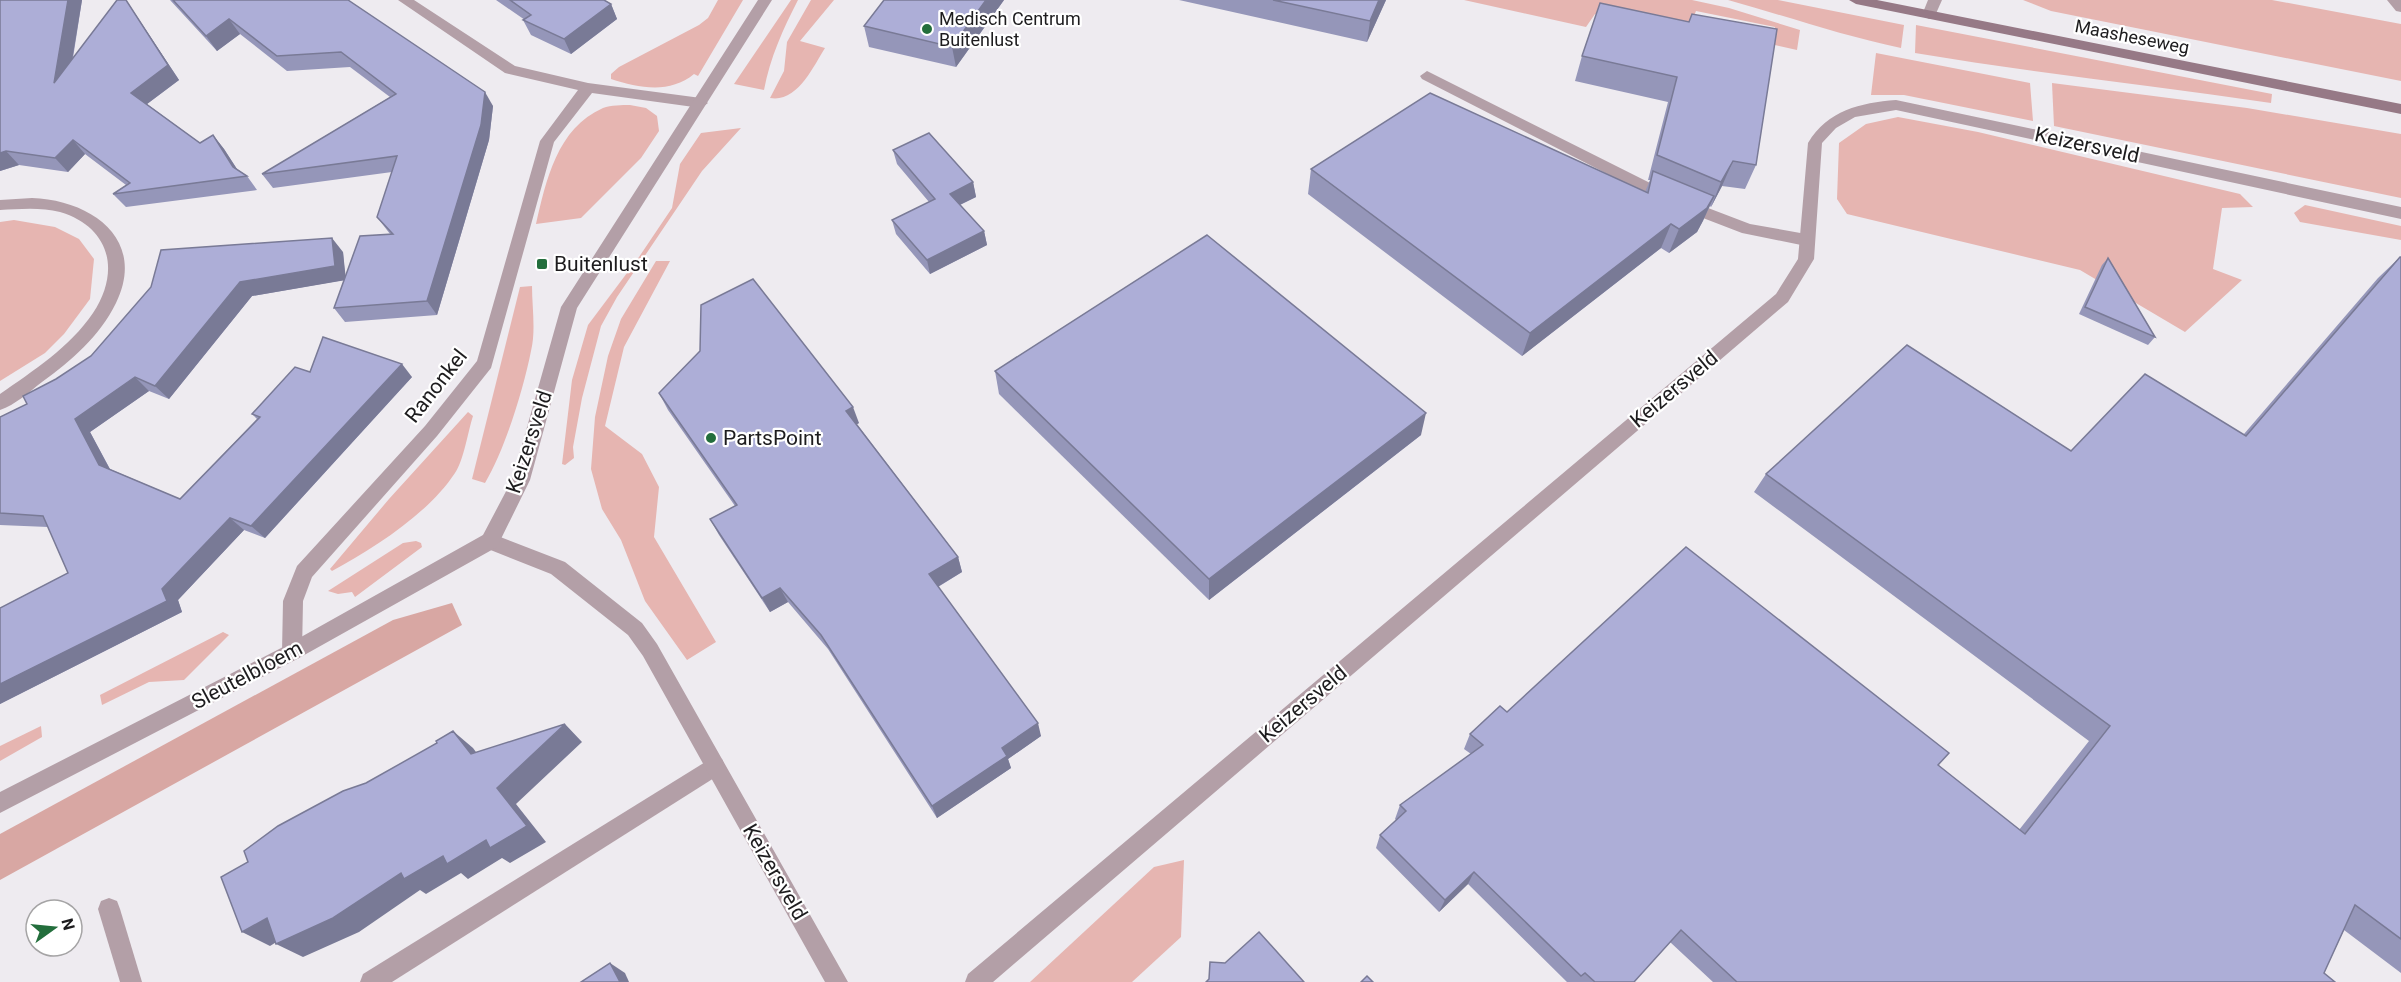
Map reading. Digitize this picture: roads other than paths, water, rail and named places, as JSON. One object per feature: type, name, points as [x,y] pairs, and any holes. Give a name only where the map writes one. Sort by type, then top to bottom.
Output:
[{"type":"main road","name":"Maasheseweg","points":[[1856,0],[2401,109]]},
{"type":"street","points":[[405,0],[510,70],[588,88],[701,103]]},
{"type":"street","name":"Keizersveld","points":[[765,0],[569,307],[521,480],[490,541],[558,568],[635,629],[650,650],[837,982]]},
{"type":"street","points":[[1929,15],[1935,0]]},
{"type":"street","points":[[2394,0],[2401,8]]},
{"type":"street","points":[[1427,76],[1669,199],[1748,229],[1806,240]]},
{"type":"street","name":"Ranonkel","points":[[292,652],[293,602],[304,572],[431,431],[485,363],[547,141],[588,88]]},
{"type":"street","name":"Keizersveld","points":[[976,982],[1782,298],[1806,259],[1812,157],[1815,143],[1822,131],[1847,113],[1870,107],[1896,105],[2401,213]]},
{"type":"street","points":[[0,205],[34,204],[64,208],[90,219],[105,231],[115,248],[118,266],[111,297],[99,318],[76,346],[0,403]]},
{"type":"street","name":"Sleutelbloem","points":[[0,803],[292,652],[490,541]]},
{"type":"street","points":[[371,982],[715,766]]},
{"type":"street","points":[[109,909],[131,982]]},
{"type":"place","name":"Medisch Centrum Buitenlust","points":[[927,29]]},
{"type":"place","name":"Buitenlust","points":[[542,264]]},
{"type":"place","name":"PartsPoint","points":[[711,438]]}]
